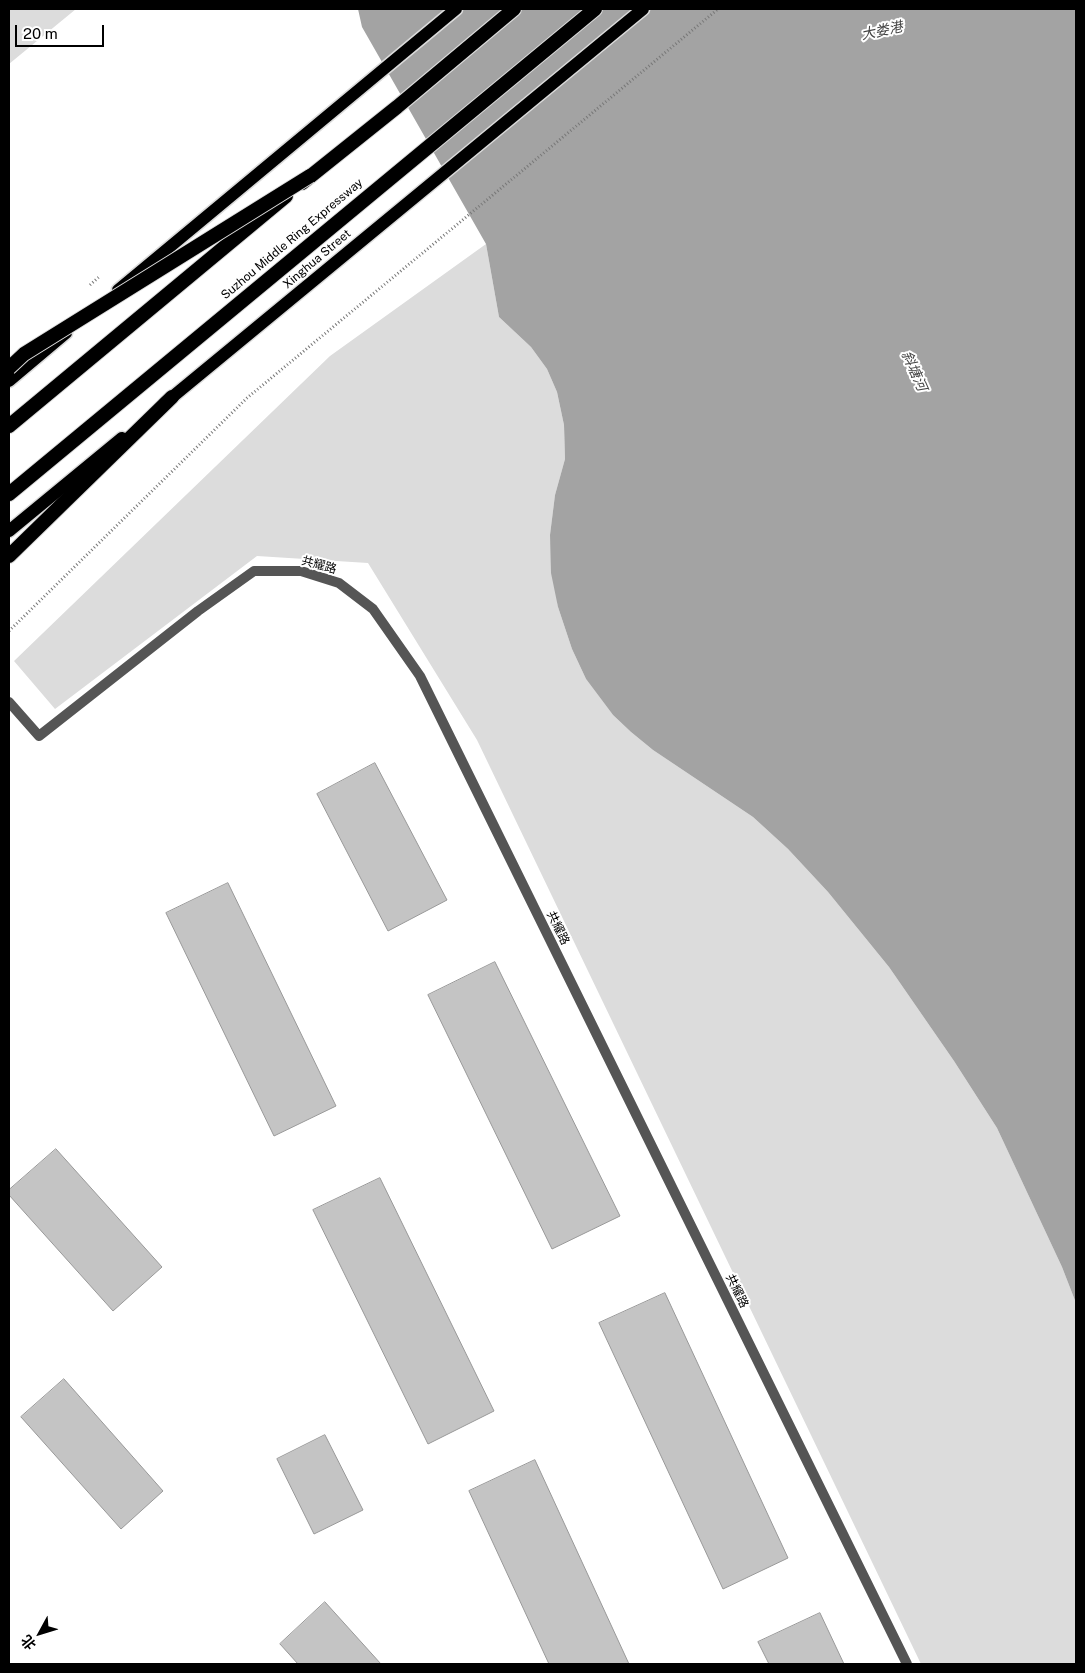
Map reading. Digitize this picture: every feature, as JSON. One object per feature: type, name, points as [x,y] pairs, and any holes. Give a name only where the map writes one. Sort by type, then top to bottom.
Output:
[{"type":"highway","points":[[9,426],[514,9]]},
{"type":"highway","name":"Suzhou Middle Ring Expressway","points":[[9,494],[595,9]]},
{"type":"highway","points":[[9,368],[24,354],[310,176]]},
{"type":"highway","points":[[9,556],[172,397]]},
{"type":"main road","points":[[9,381],[456,9]]},
{"type":"main road","name":"Xinghua Street","points":[[9,531],[643,9]]},
{"type":"street","name":"共耀路","points":[[9,702],[39,736],[198,611],[254,572],[301,571],[339,583],[373,609],[420,676],[907,1664]]},
{"type":"path","points":[[9,631],[247,398],[718,9]]},
{"type":"shaded area","points":[[9,9],[76,9],[9,64]]},
{"type":"shaded area","points":[[486,244],[499,317],[531,347],[547,369],[557,392],[564,425],[565,459],[555,495],[550,535],[558,607],[572,649],[586,679],[613,715],[631,732],[653,750],[753,817],[788,849],[828,892],[889,967],[954,1061],[997,1128],[1062,1267],[1076,1303],[1076,1664],[921,1664],[477,740],[368,563],[257,556],[55,709],[14,661],[330,356]]},
{"type":"water","points":[[358,9],[1076,9],[1076,1303],[1062,1267],[997,1128],[954,1061],[889,967],[828,892],[788,849],[753,817],[653,750],[631,732],[613,715],[586,679],[572,649],[558,607],[551,573],[550,535],[555,495],[565,459],[564,425],[557,392],[547,369],[531,347],[499,317],[486,244],[362,27]]},
{"type":"building","points":[[375,763],[447,900],[388,931],[317,794]]},
{"type":"building","points":[[228,883],[336,1106],[274,1136],[166,913]]},
{"type":"building","points":[[495,962],[620,1216],[552,1249],[428,995]]},
{"type":"building","points":[[56,1149],[162,1267],[113,1311],[9,1195],[9,1190]]},
{"type":"building","points":[[380,1178],[494,1411],[428,1444],[313,1210]]},
{"type":"building","points":[[665,1293],[788,1558],[723,1589],[599,1323]]},
{"type":"building","points":[[64,1379],[163,1491],[121,1529],[21,1417]]},
{"type":"building","points":[[325,1435],[363,1510],[314,1534],[277,1459]]},
{"type":"building","points":[[535,1460],[629,1664],[549,1664],[469,1491]]},
{"type":"building","points":[[325,1602],[381,1664],[298,1664],[280,1644]]},
{"type":"building","points":[[820,1613],[844,1664],[769,1664],[758,1642]]},
{"type":"water label","name":"大娄港","points":[[882,31]]},
{"type":"water label","name":"斜塘河","points":[[914,371]]}]
